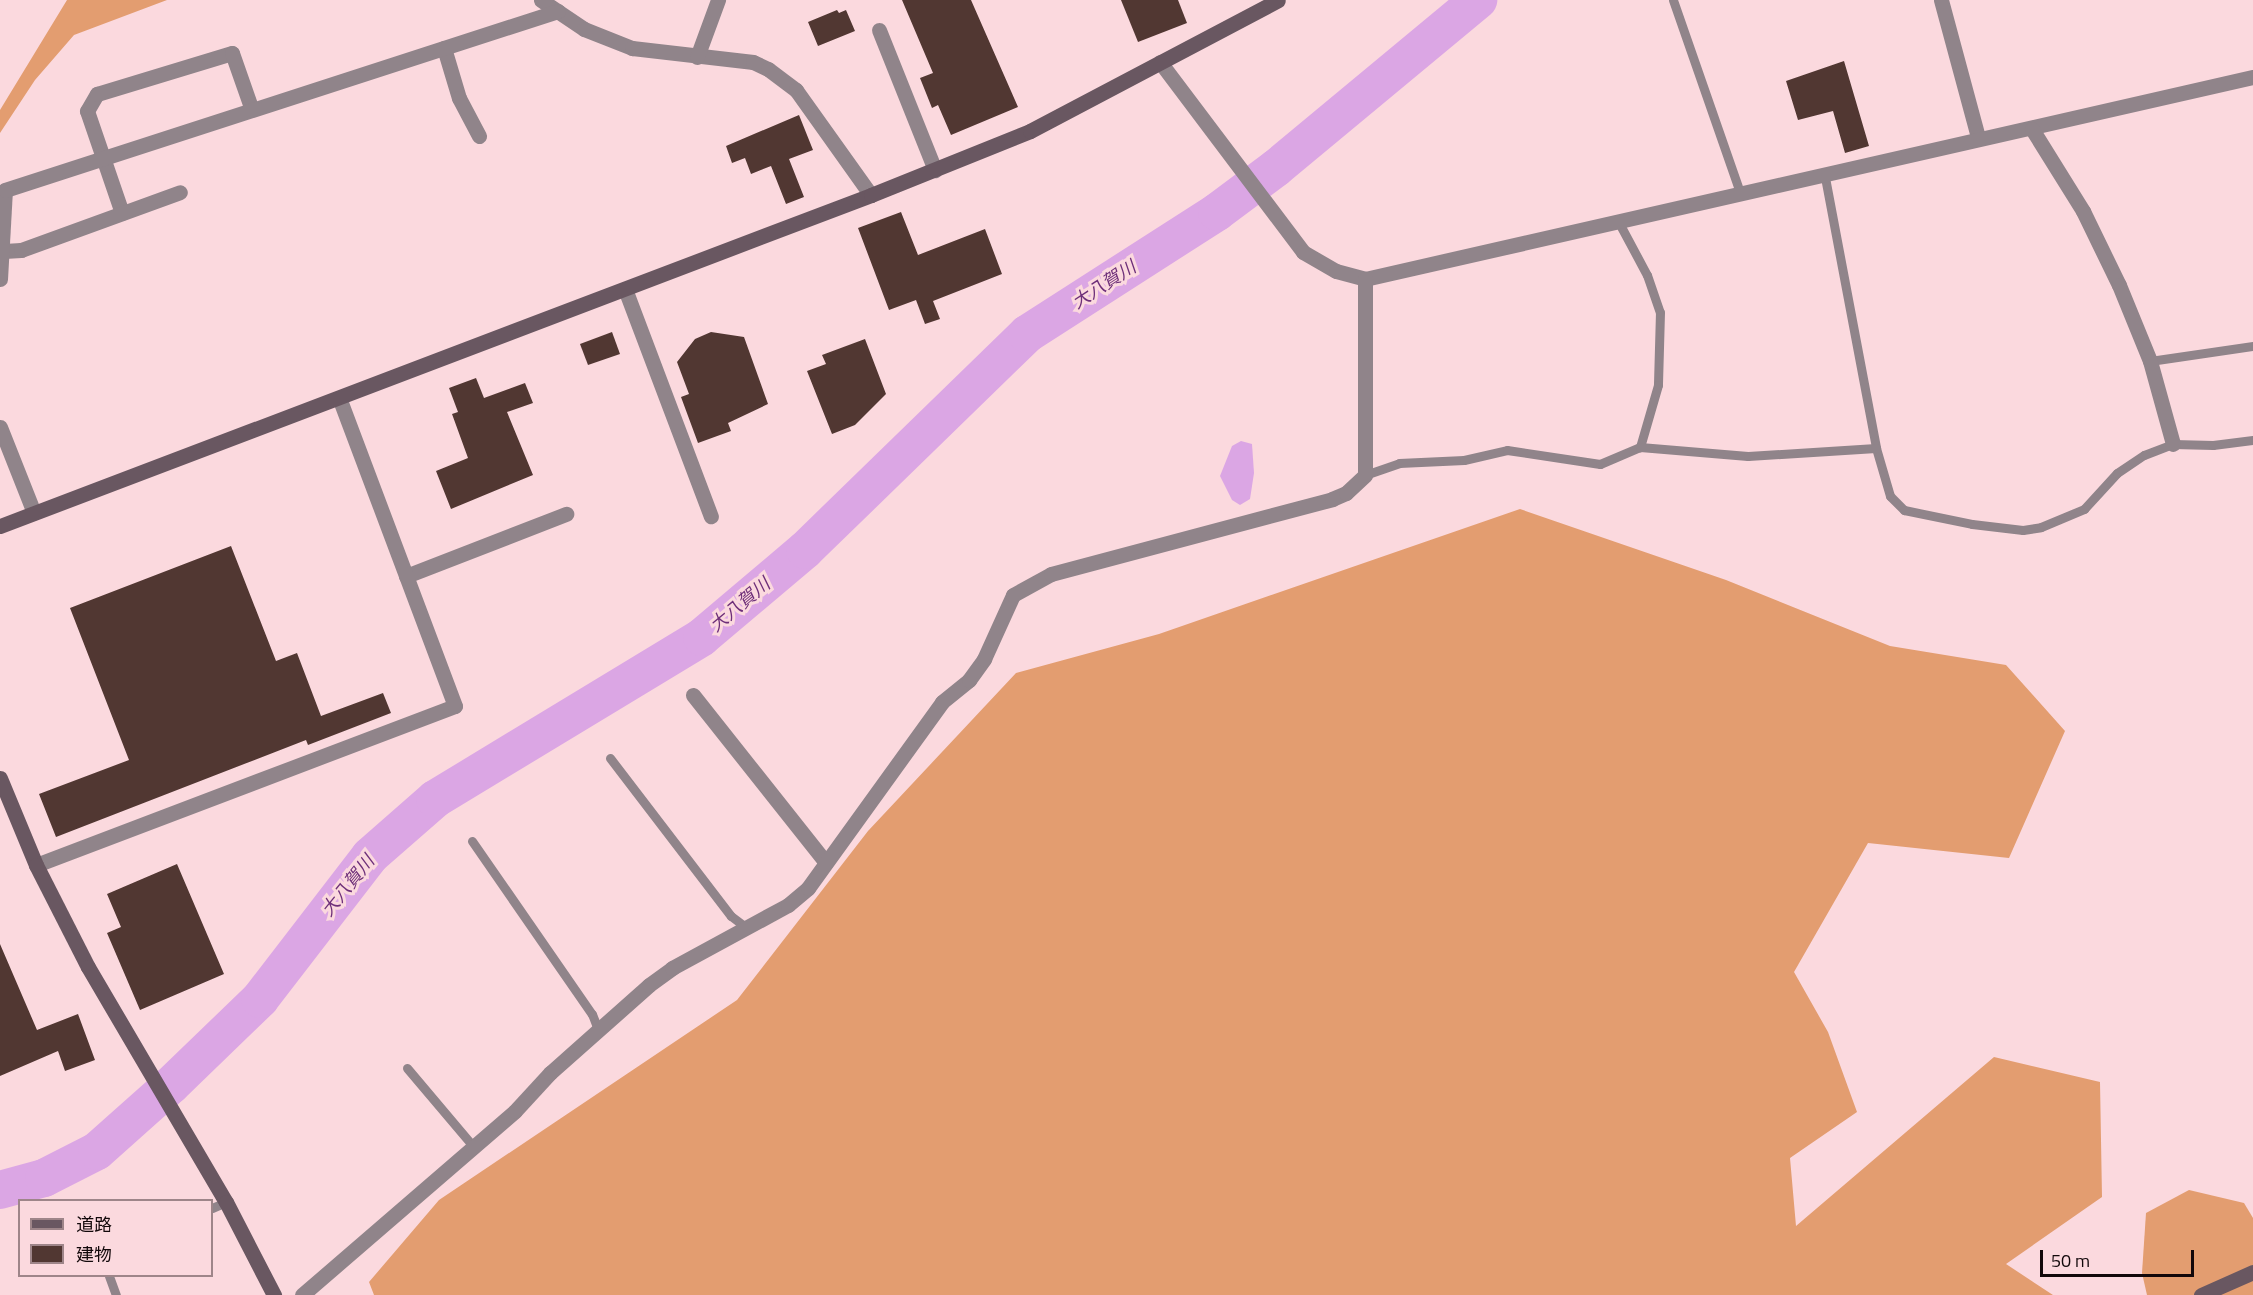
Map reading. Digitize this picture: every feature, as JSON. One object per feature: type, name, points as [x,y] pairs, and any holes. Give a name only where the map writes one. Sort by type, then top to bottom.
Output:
[{"type":"street","points":[[542,0],[612,41],[697,57],[753,63],[787,81],[872,195]]},
{"type":"street","points":[[697,57],[718,0]]},
{"type":"street","points":[[0,526],[872,195],[1030,131],[1278,0]]},
{"type":"street","points":[[1941,0],[1978,137]]},
{"type":"street","points":[[0,279],[4,251],[5,190],[558,11]]},
{"type":"street","points":[[879,30],[935,170]]},
{"type":"street","points":[[444,48],[459,98],[479,136]]},
{"type":"street","points":[[122,213],[87,111],[97,94],[232,53],[252,110]]},
{"type":"street","points":[[1160,62],[1229,158],[1303,252],[1336,271],[1365,279],[1824,172],[1978,137],[2032,129],[2253,77]]},
{"type":"street","points":[[2032,129],[2083,211],[2150,361],[2173,444]]},
{"type":"street","points":[[4,251],[21,250],[180,192]]},
{"type":"street","points":[[302,1295],[473,1146],[598,1030],[672,968],[788,905],[808,888],[942,702],[974,673],[991,644],[1004,609],[1012,595],[1026,585],[1051,574],[1332,499],[1346,493],[1365,475],[1365,279]]},
{"type":"street","points":[[625,289],[711,516]]},
{"type":"street","points":[[36,865],[455,706],[339,398]]},
{"type":"street","points":[[0,427],[34,513]]},
{"type":"street","points":[[406,576],[566,514]]},
{"type":"street","points":[[693,695],[826,863]]},
{"type":"street","points":[[0,778],[36,865],[219,1205],[274,1295]]},
{"type":"street","points":[[2200,1295],[2253,1272]]},
{"type":"lane","points":[[1673,0],[1740,192]]},
{"type":"lane","points":[[1824,172],[1876,448],[1890,496],[1904,510],[2023,530],[2070,518],[2127,465],[2173,444],[2213,445],[2253,440]]},
{"type":"lane","points":[[1618,221],[1651,284],[1660,312],[1658,386],[1640,447]]},
{"type":"lane","points":[[2150,361],[2253,345]]},
{"type":"lane","points":[[1365,475],[1399,463],[1464,460],[1507,450],[1600,464],[1640,447],[1748,456],[1876,448]]},
{"type":"lane","points":[[610,758],[731,916],[747,928]]},
{"type":"lane","points":[[472,841],[592,1014],[598,1030]]},
{"type":"lane","points":[[407,1068],[473,1146]]},
{"type":"lane","points":[[110,1277],[116,1295]]},
{"type":"shaded area","points":[[67,0],[167,0],[74,35],[35,80],[0,133],[0,110]]},
{"type":"shaded area","points":[[1241,441],[1252,444],[1254,473],[1250,499],[1240,505],[1232,500],[1220,476],[1232,446]]},
{"type":"shaded area","points":[[1520,509],[1726,580],[1890,646],[2006,665],[2065,731],[2009,858],[1868,843],[1794,972],[1828,1032],[1857,1112],[1790,1158],[1796,1226],[1994,1057],[2100,1082],[2102,1197],[2006,1264],[2053,1295],[374,1295],[369,1282],[439,1200],[737,1000],[868,831],[1016,673],[1159,634]]},
{"type":"shaded area","points":[[2189,1190],[2244,1203],[2253,1218],[2253,1295],[2147,1295],[2142,1273],[2146,1213]]},
{"type":"building","points":[[902,0],[971,0],[1018,107],[951,135],[938,105],[932,108],[920,78],[933,73]]},
{"type":"building","points":[[1121,0],[1178,0],[1187,23],[1138,42]]},
{"type":"building","points":[[837,10],[839,13],[846,10],[855,31],[818,46],[808,22]]},
{"type":"building","points":[[1844,61],[1869,146],[1845,153],[1833,111],[1798,120],[1786,81]]},
{"type":"building","points":[[799,115],[813,150],[789,159],[804,197],[786,204],[771,166],[751,174],[745,158],[732,163],[726,146]]},
{"type":"building","points":[[901,212],[918,255],[985,229],[1002,274],[933,301],[940,319],[925,324],[916,300],[889,310],[858,228]]},
{"type":"building","points":[[612,332],[620,354],[588,365],[580,344]]},
{"type":"building","points":[[711,332],[744,337],[768,404],[728,423],[731,431],[698,443],[681,397],[689,394],[677,362],[695,339]]},
{"type":"building","points":[[865,339],[886,394],[855,425],[832,434],[807,371],[826,364],[822,355]]},
{"type":"building","points":[[476,378],[484,398],[525,383],[533,403],[507,412],[533,475],[451,509],[436,471],[468,458],[452,414],[458,412],[449,388]]},
{"type":"building","points":[[231,546],[276,661],[297,653],[321,716],[383,693],[391,713],[308,745],[306,740],[56,837],[39,794],[129,760],[70,608]]},
{"type":"building","points":[[177,864],[224,974],[140,1010],[107,933],[121,927],[107,894]]},
{"type":"building","points":[[0,944],[37,1030],[78,1014],[95,1060],[65,1071],[58,1051],[0,1076]]},
{"type":"waterway","name":"大八賀川","points":[[0,1190],[44,1178],[97,1151],[171,1085],[260,999],[370,856],[435,799],[702,637],[805,550],[1027,334],[1217,212],[1276,168],[1478,0]]}]
